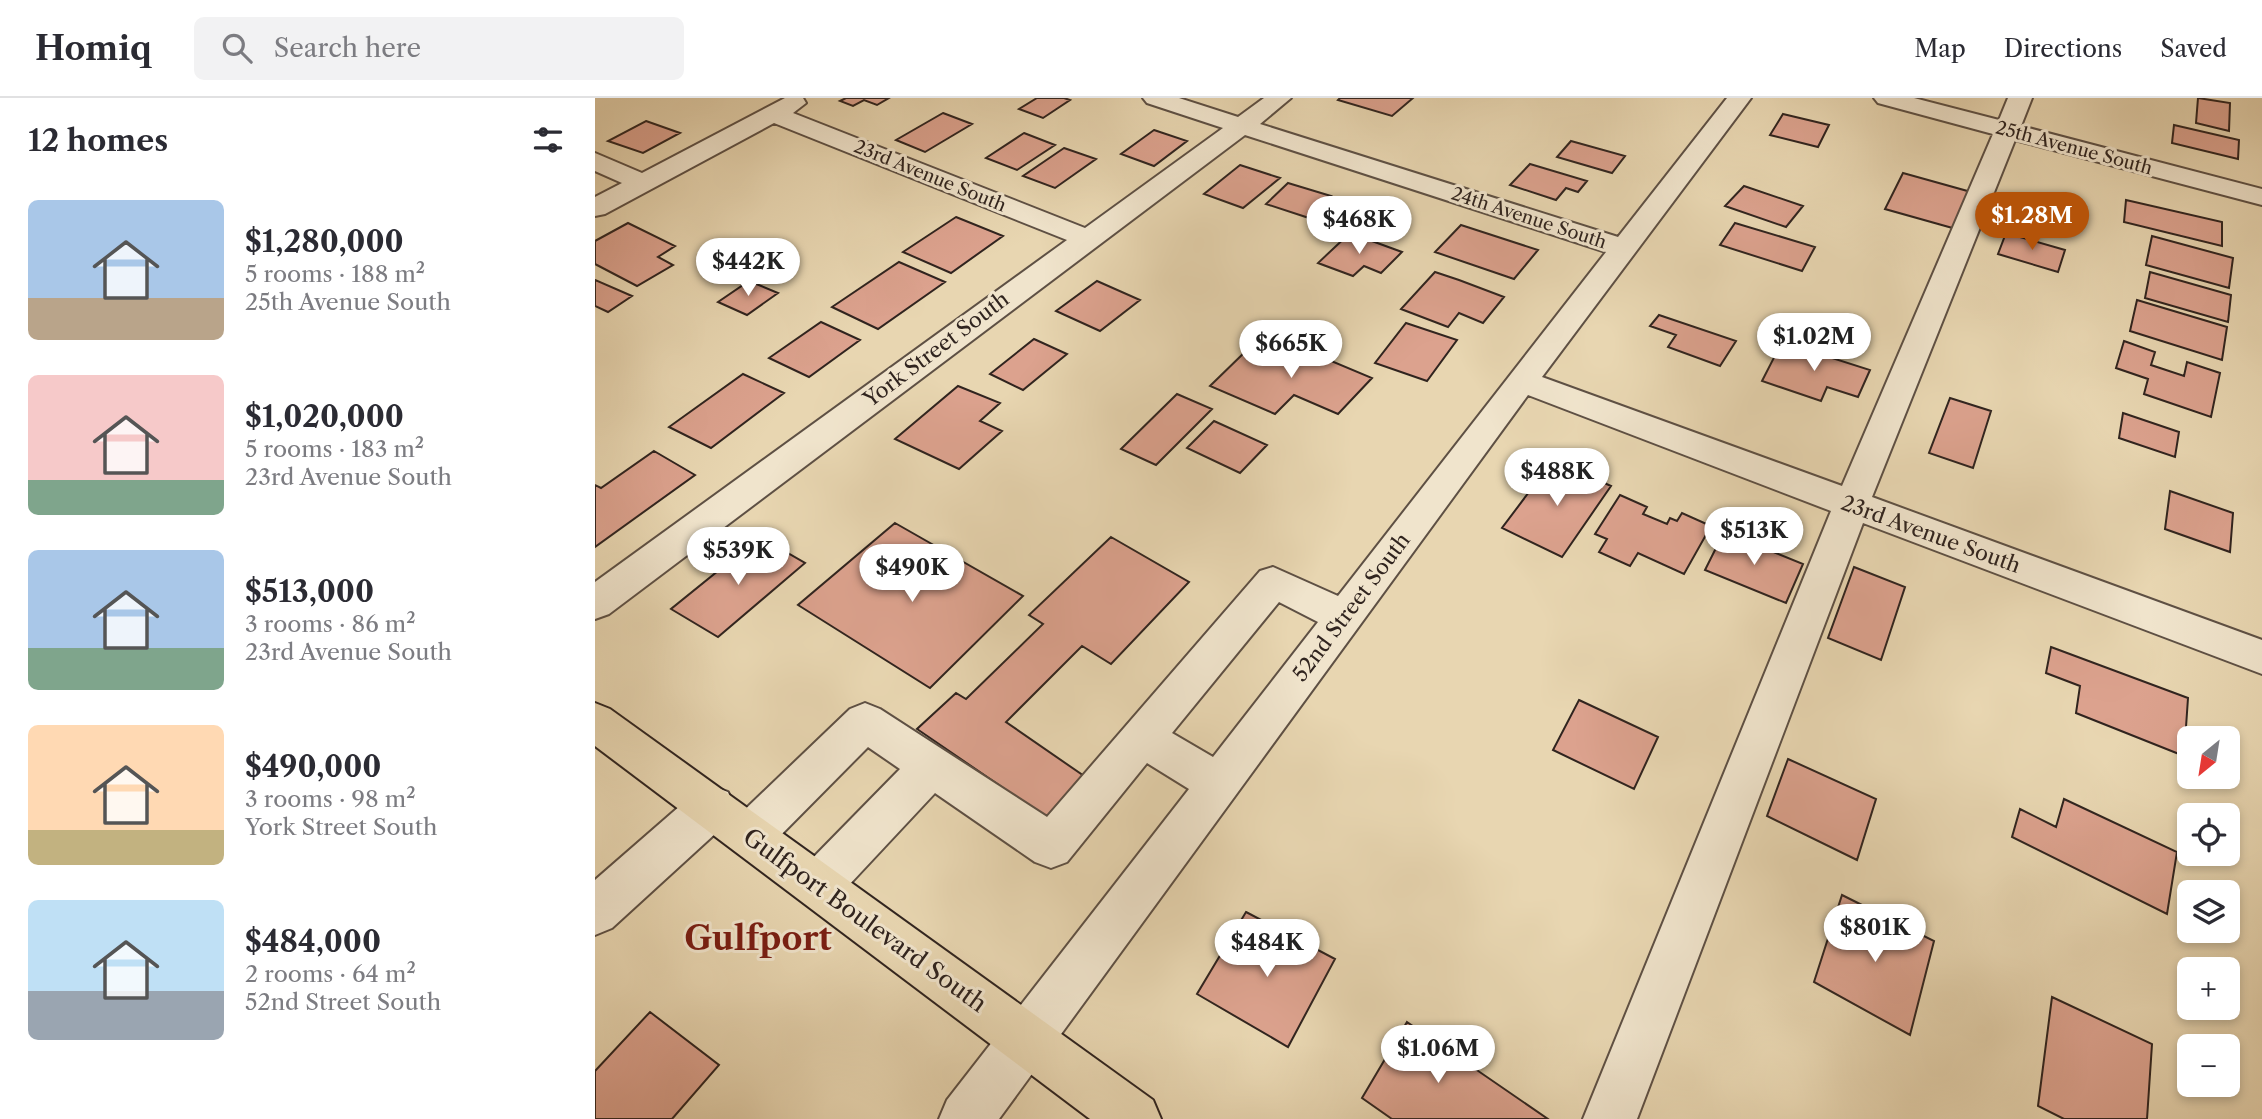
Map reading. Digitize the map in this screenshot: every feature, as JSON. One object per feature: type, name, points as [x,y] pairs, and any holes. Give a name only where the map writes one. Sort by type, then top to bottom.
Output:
[{"type":"main road","name":"Gulfport Boulevard South","points":[[595,722],[1134,1119]]},
{"type":"street","name":"24th Avenue South","points":[[1155,98],[1623,248]]},
{"type":"street","name":"York Street South","points":[[595,603],[1279,98]]},
{"type":"street","name":"52nd Street South","points":[[967,1119],[1218,783],[1739,98]]},
{"type":"street","name":"25th Avenue South","points":[[1887,98],[2013,114],[2262,197]]},
{"type":"street","points":[[595,208],[791,103]]},
{"type":"street","name":"23rd Avenue South","points":[[791,103],[1086,238]]},
{"type":"street","points":[[1609,1119],[1852,504],[2013,114]]},
{"type":"street","points":[[595,161],[643,183]]},
{"type":"street","name":"23rd Avenue South","points":[[1522,381],[2262,657]]},
{"type":"street","points":[[750,835],[865,722],[1052,846],[1273,582],[1344,617]]},
{"type":"street","points":[[1142,737],[1218,783]]},
{"type":"street","points":[[818,885],[932,766]]},
{"type":"street","points":[[595,911],[712,807]]},
{"type":"building","points":[[846,98],[889,98],[877,105],[864,100],[853,106],[840,101]]},
{"type":"building","points":[[1037,98],[1070,100],[1043,118],[1019,109]]},
{"type":"building","points":[[1413,98],[1392,116],[1338,100]]},
{"type":"building","points":[[2198,98],[2230,103],[2229,131],[2196,123]]},
{"type":"building","points":[[943,113],[972,124],[925,152],[896,140]]},
{"type":"building","points":[[1783,114],[1829,125],[1818,147],[1770,135]]},
{"type":"building","points":[[646,121],[680,133],[643,153],[608,141]]},
{"type":"building","points":[[2174,125],[2239,140],[2238,159],[2172,143]]},
{"type":"building","points":[[1154,130],[1187,141],[1154,166],[1121,154]]},
{"type":"building","points":[[1024,133],[1055,145],[1017,170],[986,158]]},
{"type":"building","points":[[1571,141],[1625,156],[1612,173],[1557,157]]},
{"type":"building","points":[[1064,148],[1096,159],[1055,188],[1023,176]]},
{"type":"building","points":[[1530,164],[1587,181],[1578,192],[1566,188],[1556,200],[1510,185]]},
{"type":"building","points":[[1240,165],[1280,178],[1243,208],[1204,194]]},
{"type":"building","points":[[1903,173],[1971,192],[1956,229],[1885,209]]},
{"type":"building","points":[[1288,183],[1331,196],[1309,218],[1266,204]]},
{"type":"building","points":[[1744,186],[1803,206],[1786,227],[1725,206]]},
{"type":"building","points":[[2126,200],[2222,222],[2222,246],[2124,222]]},
{"type":"building","points":[[956,217],[1003,236],[951,273],[903,252]]},
{"type":"building","points":[[628,223],[675,246],[658,257],[673,265],[637,286],[595,264],[595,241]]},
{"type":"building","points":[[1735,223],[1815,247],[1802,271],[1720,245]]},
{"type":"building","points":[[1461,225],[1538,250],[1514,279],[1435,252]]},
{"type":"building","points":[[1350,233],[1402,252],[1381,273],[1364,266],[1353,276],[1318,263]]},
{"type":"building","points":[[2006,233],[2065,250],[2058,272],[1998,254]]},
{"type":"building","points":[[2152,236],[2233,258],[2229,288],[2146,265]]},
{"type":"building","points":[[899,262],[945,282],[878,329],[832,307]]},
{"type":"building","points":[[1435,272],[1504,297],[1483,323],[1459,313],[1448,327],[1401,309]]},
{"type":"building","points":[[2150,272],[2231,295],[2228,322],[2145,298]]},
{"type":"building","points":[[595,280],[632,296],[608,312],[595,306]]},
{"type":"building","points":[[749,281],[778,293],[747,315],[718,302]]},
{"type":"building","points":[[1097,281],[1140,300],[1100,331],[1056,311]]},
{"type":"building","points":[[2137,300],[2227,327],[2222,360],[2130,331]]},
{"type":"building","points":[[1659,315],[1736,341],[1720,366],[1668,347],[1676,335],[1650,326]]},
{"type":"building","points":[[821,322],[860,340],[809,377],[769,358]]},
{"type":"building","points":[[1406,323],[1457,340],[1427,381],[1375,363]]},
{"type":"building","points":[[1034,339],[1067,354],[1023,390],[990,374]]},
{"type":"building","points":[[2124,341],[2155,352],[2151,365],[2184,376],[2187,362],[2220,373],[2211,417],[2144,394],[2148,379],[2116,368]]},
{"type":"building","points":[[1286,342],[1372,378],[1338,414],[1294,395],[1275,414],[1210,386],[1247,350],[1268,359]]},
{"type":"building","points":[[1782,342],[1870,370],[1858,397],[1827,387],[1821,401],[1762,381]]},
{"type":"building","points":[[743,374],[784,393],[711,448],[669,427]]},
{"type":"building","points":[[958,386],[1000,403],[980,421],[1002,431],[959,469],[895,439]]},
{"type":"building","points":[[1177,394],[1212,409],[1156,465],[1121,449]]},
{"type":"building","points":[[1950,398],[1991,411],[1973,468],[1929,453]]},
{"type":"building","points":[[2123,413],[2179,432],[2175,457],[2119,438]]},
{"type":"building","points":[[1214,421],[1267,445],[1240,473],[1187,448]]},
{"type":"building","points":[[654,451],[695,475],[595,547],[595,485],[601,488]]},
{"type":"building","points":[[1553,460],[1611,486],[1562,557],[1502,528]]},
{"type":"building","points":[[2170,491],[2233,513],[2230,552],[2165,529]]},
{"type":"building","points":[[1620,495],[1647,507],[1643,514],[1667,524],[1670,518],[1677,521],[1682,513],[1711,526],[1684,574],[1638,553],[1630,566],[1599,552],[1607,539],[1595,534]]},
{"type":"building","points":[[895,523],[1023,596],[930,688],[798,605]]},
{"type":"building","points":[[1724,532],[1803,564],[1786,603],[1705,570]]},
{"type":"building","points":[[760,537],[805,563],[718,637],[671,609]]},
{"type":"building","points":[[1111,537],[1189,582],[1111,664],[1082,646],[1006,722],[1084,776],[1047,818],[917,729],[956,693],[966,699],[1043,624],[1029,615]]},
{"type":"building","points":[[1854,567],[1905,587],[1881,660],[1828,638]]},
{"type":"building","points":[[2051,647],[2188,698],[2186,726],[2177,726],[2177,753],[2076,713],[2080,686],[2046,673]]},
{"type":"building","points":[[1579,700],[1658,737],[1634,789],[1553,750]]},
{"type":"building","points":[[1788,759],[1876,799],[1857,860],[1767,816]]},
{"type":"building","points":[[2064,799],[2177,852],[2167,914],[2012,837],[2020,809],[2056,827]]},
{"type":"building","points":[[1842,895],[1934,941],[1910,1035],[1814,982]]},
{"type":"building","points":[[1246,912],[1335,959],[1288,1047],[1197,994]]},
{"type":"building","points":[[2052,997],[2152,1044],[2147,1119],[2064,1119],[2038,1106]]},
{"type":"building","points":[[650,1012],[719,1065],[672,1119],[595,1119],[595,1071]]},
{"type":"building","points":[[1407,1022],[1548,1119],[1392,1119],[1362,1098]]},
{"type":"district","name":"Gulfport","points":[[758,938]]}]
